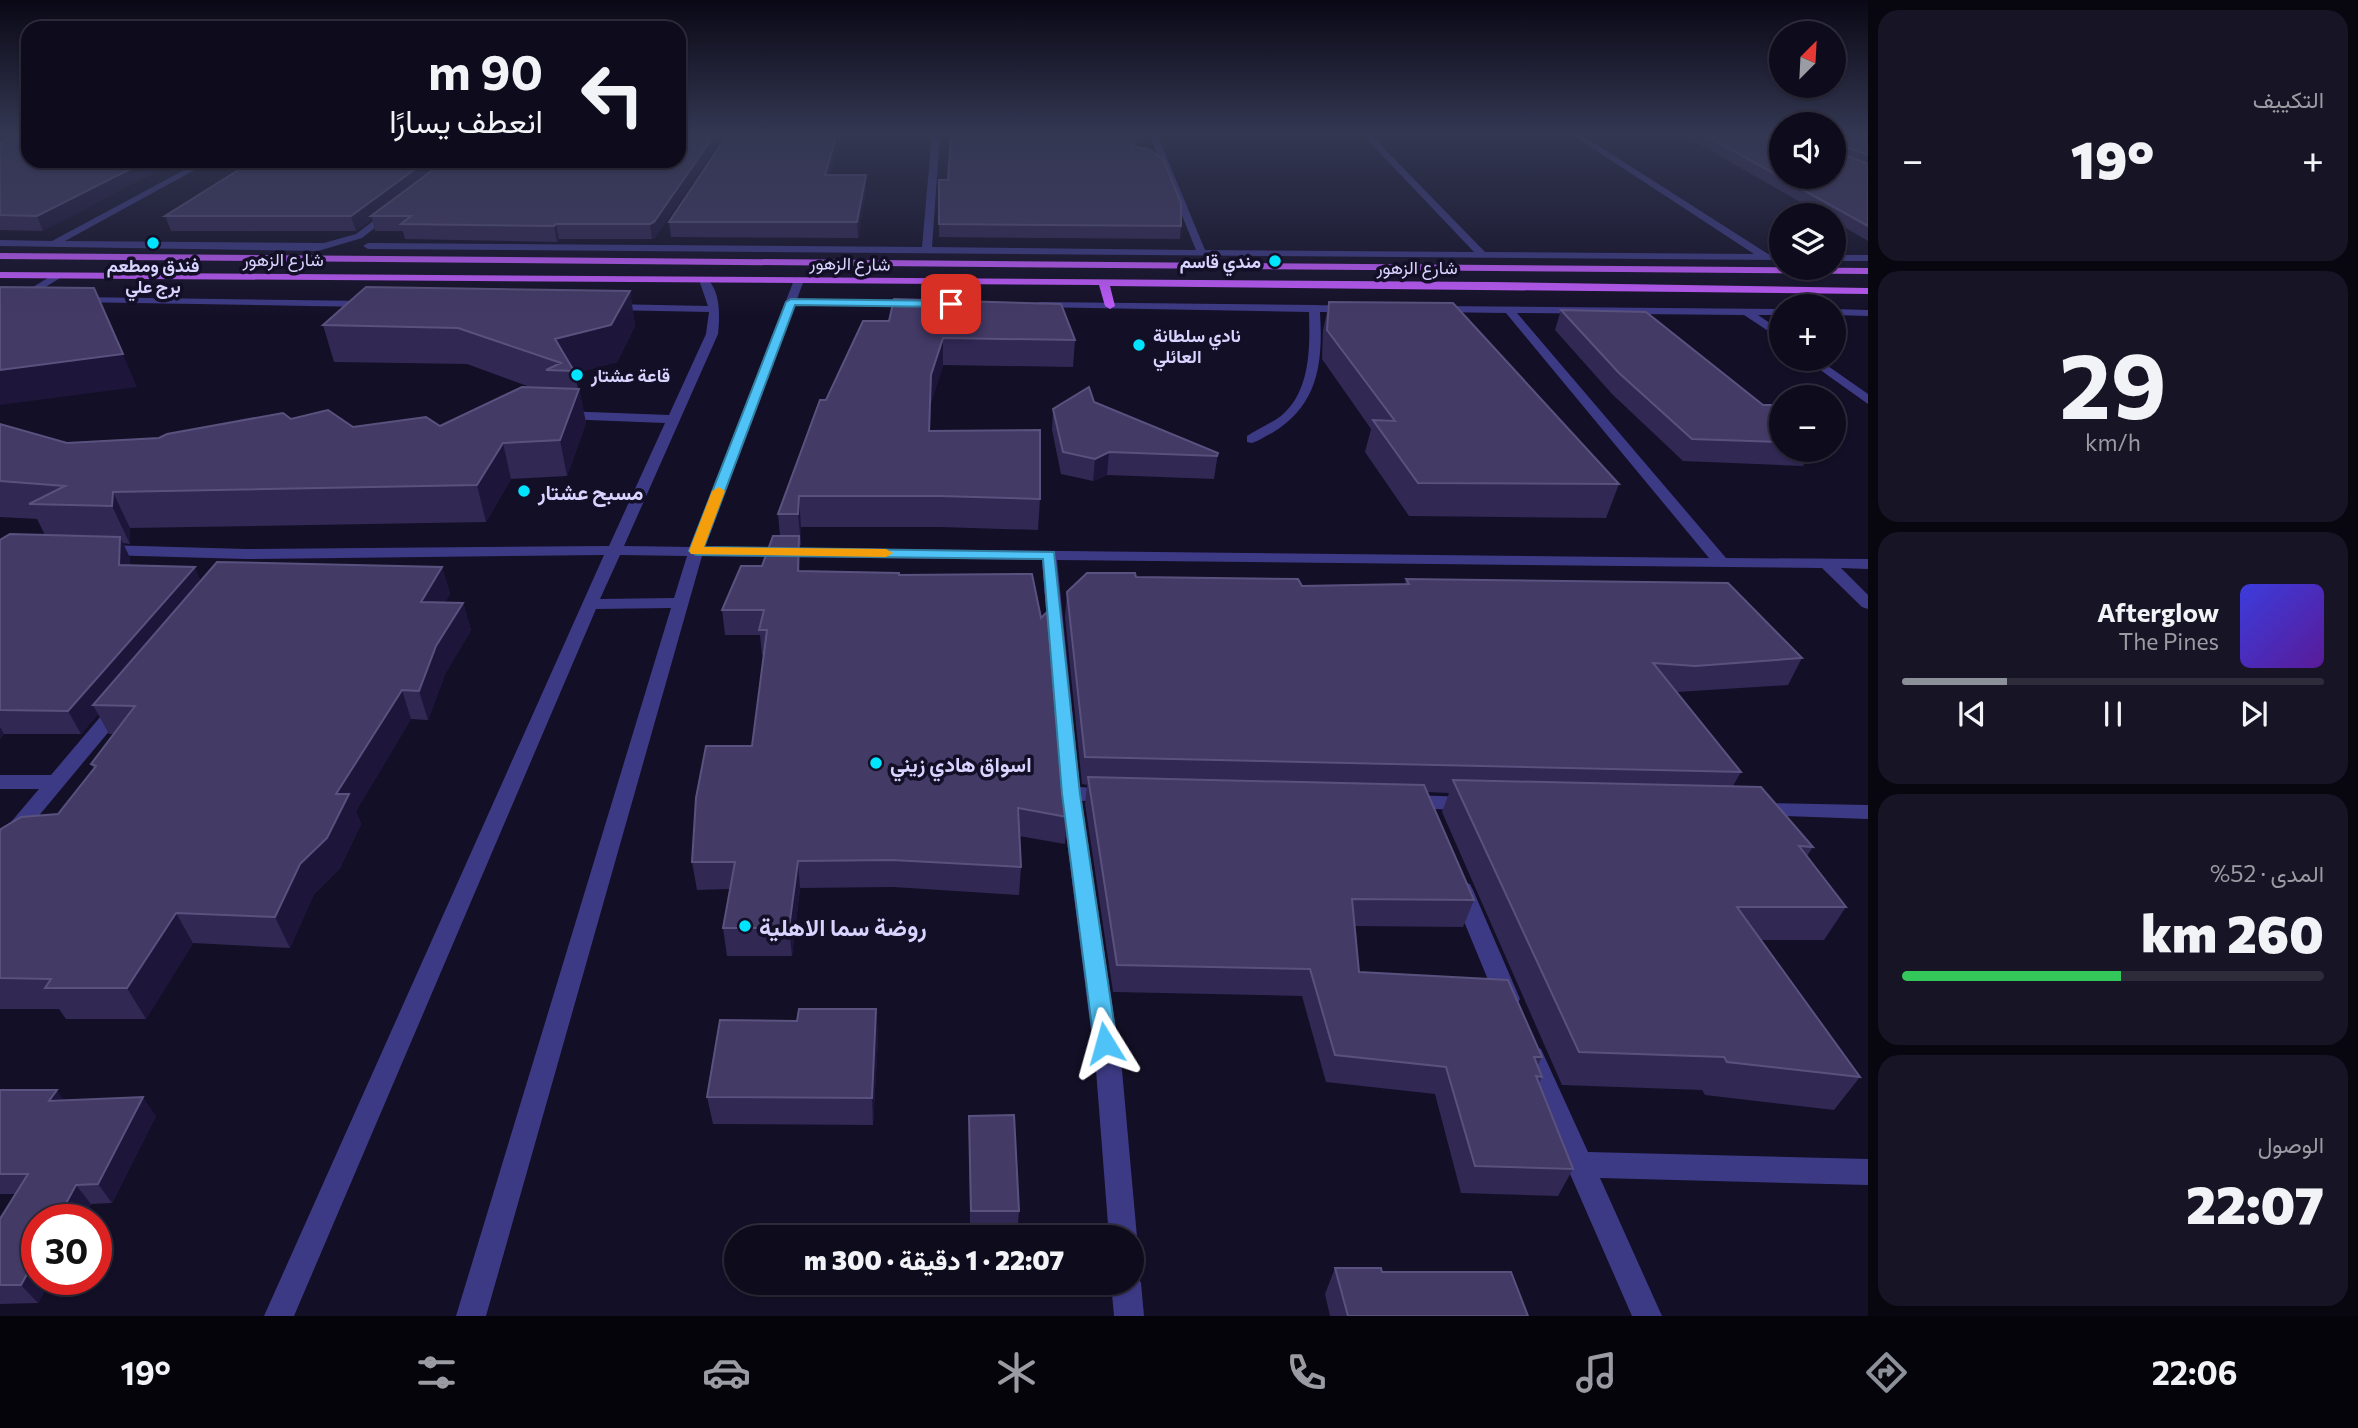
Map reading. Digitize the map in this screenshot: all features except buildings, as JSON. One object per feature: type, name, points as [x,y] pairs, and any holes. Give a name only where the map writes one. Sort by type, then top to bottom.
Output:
[{"type":"main road","points":[[1098,252],[1103,265]]},
{"type":"main road","name":"شارع الزهور","points":[[0,256],[1868,271]]},
{"type":"main road","points":[[1516,268],[1537,276],[1539,283],[1536,285]]},
{"type":"main road","points":[[1622,269],[1620,274],[1623,278],[1649,287]]},
{"type":"main road","name":"شارع الزهور","points":[[0,275],[1536,285],[1868,291]]},
{"type":"main road","points":[[1104,283],[1110,306]]},
{"type":"street","points":[[53,243],[142,195]]},
{"type":"street","points":[[927,250],[931,195]]},
{"type":"street","points":[[1178,195],[1202,253]]},
{"type":"street","points":[[1425,195],[1483,255]]},
{"type":"street","points":[[1670,195],[1766,257]]},
{"type":"street","points":[[274,258],[359,236],[403,203]]},
{"type":"street","points":[[359,236],[368,246],[383,253],[410,259]]},
{"type":"street","points":[[657,248],[665,237]]},
{"type":"street","points":[[0,243],[327,246]]},
{"type":"street","points":[[368,246],[1766,257]]},
{"type":"street","points":[[1846,258],[1868,258]]},
{"type":"street","points":[[0,312],[60,275]]},
{"type":"street","points":[[279,1316],[590,604],[712,334],[715,309],[704,280]]},
{"type":"street","points":[[471,1316],[696,551],[799,280]]},
{"type":"street","points":[[0,299],[49,300]]},
{"type":"street","points":[[63,300],[382,304]]},
{"type":"street","points":[[791,302],[930,304]]},
{"type":"street","points":[[1027,305],[1370,309]]},
{"type":"street","points":[[604,307],[715,309]]},
{"type":"street","points":[[1251,439],[1289,415],[1305,392],[1316,348],[1314,308]]},
{"type":"street","points":[[1426,309],[1769,312]]},
{"type":"street","points":[[1509,310],[1722,562]]},
{"type":"street","points":[[1747,312],[1769,328]]},
{"type":"street","points":[[1846,312],[1868,313]]},
{"type":"street","points":[[1828,371],[1868,400]]},
{"type":"street","points":[[549,415],[673,419]]},
{"type":"street","points":[[82,550],[246,554],[614,550],[1868,564]]},
{"type":"street","points":[[229,575],[246,554]]},
{"type":"street","points":[[1049,555],[1071,794],[1109,1070],[1122,1225]]},
{"type":"street","points":[[1827,564],[1868,604]]},
{"type":"street","points":[[590,604],[681,603]]},
{"type":"street","points":[[0,849],[134,688]]},
{"type":"street","points":[[0,782],[57,782]]},
{"type":"street","points":[[1071,794],[1126,795]]},
{"type":"street","points":[[1384,802],[1494,804]]},
{"type":"street","points":[[1425,803],[1436,828]]},
{"type":"street","points":[[1744,810],[1868,812]]},
{"type":"street","points":[[1452,866],[1647,1316]]},
{"type":"street","points":[[1580,1165],[1868,1172]]},
{"type":"street","points":[[1127,1295],[1129,1316]]},
{"type":"slow traffic","points":[[719,491],[696,551],[886,553]]},
{"type":"place","name":"فندق ومطعم برج علي","points":[[153,243]]},
{"type":"place","name":"مندي قاسم","points":[[1275,261]]},
{"type":"place","name":"نادي سلطانة العائلي","points":[[1139,345]]},
{"type":"place","name":"قاعة عشتار","points":[[577,375]]},
{"type":"place","name":"مسبح عشتار","points":[[524,491]]},
{"type":"place","name":"اسواق هادي زيني","points":[[876,763]]},
{"type":"place","name":"روضة سما الاهلية","points":[[745,926]]},
{"type":"route","points":[[951,304],[791,302],[696,551],[1049,555],[1071,794],[1105,1043]]}]
